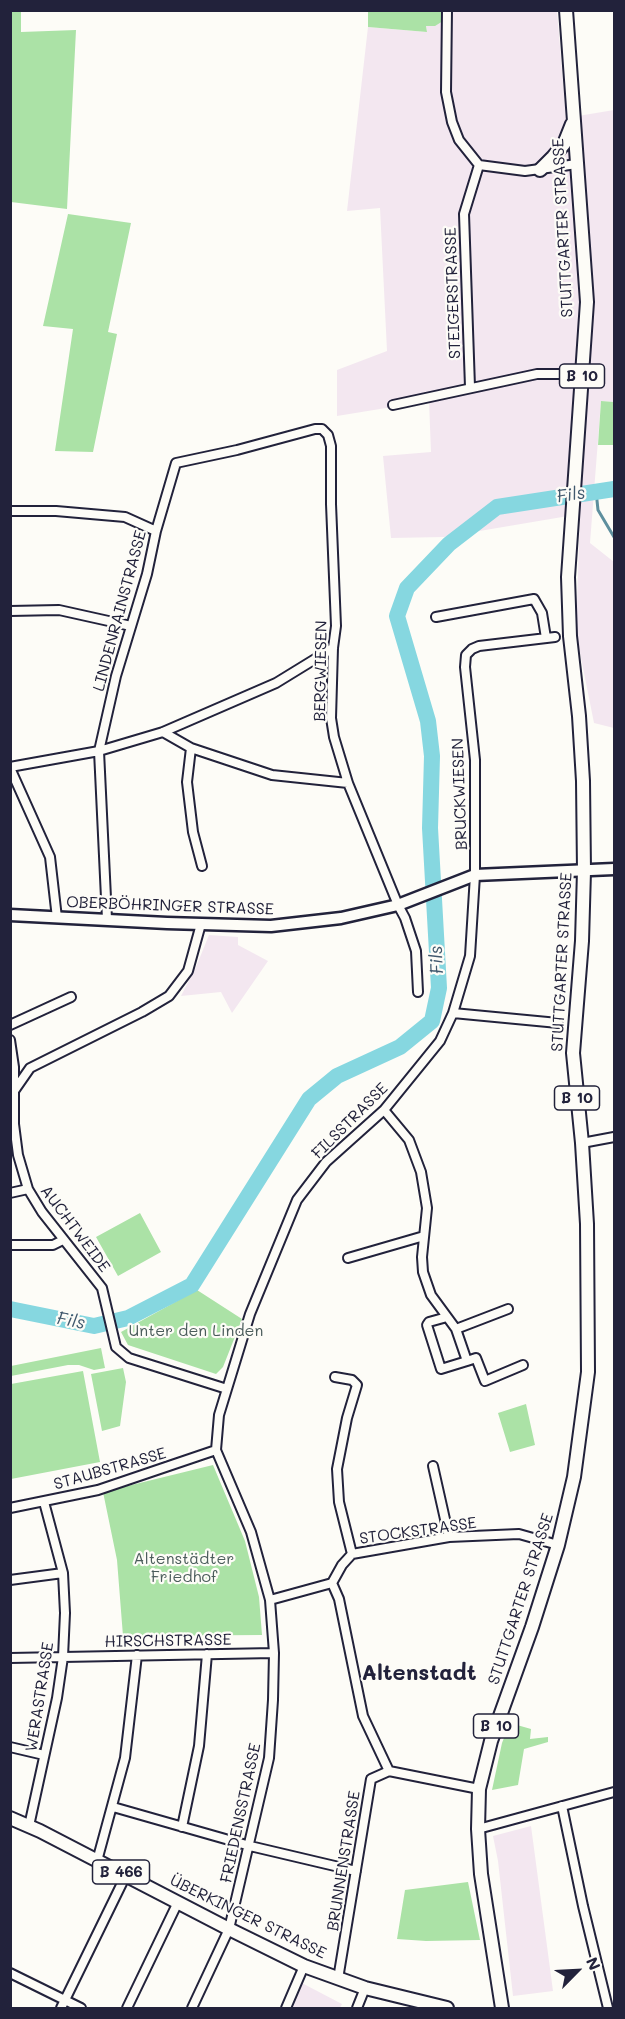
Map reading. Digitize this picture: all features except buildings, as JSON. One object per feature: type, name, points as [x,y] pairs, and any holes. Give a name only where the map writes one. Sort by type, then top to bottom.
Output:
[{"type":"main road","name":"STUTTGARTER STRASSE","points":[[502,2008],[481,1874],[478,1829],[479,1789],[491,1741],[532,1627],[558,1545],[574,1476],[588,1372],[588,1249],[582,1143],[573,1053],[582,941],[584,871],[581,748],[568,607],[572,504],[587,302],[567,10]]},
{"type":"main road","points":[[540,170],[564,144],[573,120]]},
{"type":"main road","name":"ÜBERKINGER STRASSE","points":[[17,1824],[98,1861],[304,1966],[414,2005],[447,2008]]},
{"type":"street","points":[[447,10],[447,92],[452,122],[459,140],[479,165],[525,171],[577,164]]},
{"type":"street","name":"STEIGERSTRASSE","points":[[470,387],[464,214],[479,165]]},
{"type":"street","points":[[393,405],[537,374],[583,374]]},
{"type":"street","name":"LINDENRAINSTRASSE","points":[[106,919],[99,751],[116,676],[147,574],[156,531],[176,463],[322,429]]},
{"type":"street","name":"BERGWIESEN","points":[[322,429],[328,435],[331,446],[336,626],[333,648],[331,718],[334,737],[348,783],[398,905]]},
{"type":"street","points":[[10,511],[56,511],[125,517],[156,531]]},
{"type":"street","points":[[436,616],[534,599],[542,613],[546,638]]},
{"type":"street","points":[[10,611],[59,610],[130,626]]},
{"type":"street","name":"BRUCKWIESEN","points":[[453,1013],[470,956],[475,875],[475,760],[465,667],[466,656],[472,649],[479,646],[555,637]]},
{"type":"street","points":[[57,918],[50,857],[10,768],[99,751],[164,732],[276,683],[333,648]]},
{"type":"street","points":[[164,732],[190,748],[272,775],[348,783]]},
{"type":"street","points":[[190,748],[187,782],[193,832],[202,866]]},
{"type":"street","name":"OBERBÖHRINGER STRASSE","points":[[10,915],[271,926],[341,918],[398,905],[475,875],[615,869]]},
{"type":"street","points":[[398,905],[416,951],[418,992]]},
{"type":"street","points":[[12,1091],[30,1068],[170,996],[188,971],[201,924]]},
{"type":"street","points":[[10,1025],[71,998]]},
{"type":"street","points":[[453,1013],[558,1023]]},
{"type":"street","name":"FILSSTRASSE","points":[[227,1389],[250,1314],[297,1200],[326,1162],[384,1110],[440,1041],[453,1013]]},
{"type":"street","name":"AUCHTWEIDE","points":[[10,1040],[14,1067],[12,1091],[14,1124],[18,1155],[28,1189],[42,1212],[102,1288],[116,1347],[129,1358],[227,1389]]},
{"type":"street","points":[[384,1110],[409,1140],[421,1172],[427,1208],[422,1257],[423,1272],[431,1295],[456,1329],[467,1361]]},
{"type":"street","points":[[582,1143],[615,1137]]},
{"type":"street","points":[[10,1193],[28,1189]]},
{"type":"street","points":[[348,1258],[424,1236]]},
{"type":"street","points":[[10,1245],[53,1245],[63,1240]]},
{"type":"street","points":[[456,1329],[507,1310]]},
{"type":"street","points":[[447,1317],[429,1322],[427,1325],[441,1369],[476,1358],[485,1381],[523,1365]]},
{"type":"street","points":[[335,1377],[352,1380],[357,1385],[347,1418],[337,1469],[339,1502],[352,1554]]},
{"type":"street","name":"FRIEDENSSTRASSE","points":[[192,2008],[229,1929],[269,1758],[274,1653],[270,1600],[251,1532],[216,1450],[218,1421],[227,1389]]},
{"type":"street","name":"STAUBSTRASSE","points":[[10,1508],[98,1490],[216,1450]]},
{"type":"street","points":[[433,1466],[449,1537]]},
{"type":"street","name":"WERASTRASSE","points":[[17,1824],[44,1755],[57,1698],[63,1657],[65,1613],[63,1573],[44,1502]]},
{"type":"street","name":"STOCKSTRASSE","points":[[332,1582],[352,1554],[449,1537],[519,1534],[558,1545]]},
{"type":"street","points":[[10,1580],[63,1573]]},
{"type":"street","points":[[270,1600],[332,1582],[339,1599],[363,1716],[389,1772],[479,1789]]},
{"type":"street","name":"HIRSCHSTRASSE","points":[[10,1658],[274,1653]]},
{"type":"street","points":[[182,1827],[199,1746],[207,1654]]},
{"type":"street","points":[[98,1861],[126,1748],[137,1655]]},
{"type":"street","points":[[10,1747],[44,1755]]},
{"type":"street","name":"BRUNNENSTRASSE","points":[[338,1979],[371,1779],[389,1772]]},
{"type":"street","points":[[478,1829],[615,1792]]},
{"type":"street","points":[[562,1806],[608,2008]]},
{"type":"street","points":[[113,1807],[250,1846],[356,1872]]},
{"type":"street","points":[[61,2008],[126,1875]]},
{"type":"street","points":[[127,2008],[178,1902]]},
{"type":"street","points":[[286,2008],[304,1966]]},
{"type":"street","points":[[10,1973],[81,2008]]},
{"type":"street","points":[[357,2008],[365,1988]]},
{"type":"shaded area","points":[[443,11],[557,11],[566,118],[614,110],[614,402],[601,401],[590,543],[614,562],[614,728],[594,723],[576,633],[580,514],[444,537],[391,538],[383,456],[431,452],[429,401],[337,416],[337,370],[387,351],[380,208],[347,211],[368,27],[427,32],[426,26],[443,21]]},
{"type":"shaded area","points":[[209,935],[238,937],[238,945],[268,961],[232,1013],[221,992],[181,996]]},
{"type":"shaded area","points":[[531,1826],[553,1991],[513,1996],[498,1861],[493,1836]]},
{"type":"shaded area","points":[[298,1981],[342,2004],[340,2008],[285,2008]]},
{"type":"green space","points":[[11,10],[21,11],[21,32],[76,30],[67,209],[11,202]]},
{"type":"green space","points":[[368,11],[443,11],[443,21],[435,26],[426,26],[427,32],[368,27]]},
{"type":"green space","points":[[68,214],[131,223],[108,332],[117,334],[93,452],[55,451],[73,329],[43,326]]},
{"type":"green space","points":[[601,401],[614,402],[614,445],[598,445]]},
{"type":"green space","points":[[140,1213],[161,1252],[118,1276],[96,1237]]},
{"type":"green space","name":"Unter den Linden","points":[[197,1290],[242,1319],[223,1367],[216,1374],[128,1345],[121,1332]]},
{"type":"green space","points":[[101,1348],[105,1368],[94,1370],[79,1365],[68,1365],[11,1376],[11,1366]]},
{"type":"green space","points":[[123,1368],[126,1382],[120,1426],[102,1431],[91,1374]]},
{"type":"green space","points":[[83,1371],[100,1462],[11,1479],[11,1384]]},
{"type":"green space","points":[[526,1404],[535,1445],[510,1452],[498,1413]]},
{"type":"green space","name":"Altenstädter Friedhof","points":[[213,1465],[245,1541],[259,1597],[262,1635],[123,1636],[117,1560],[103,1492]]},
{"type":"green space","points":[[510,1723],[531,1729],[530,1739],[548,1737],[548,1742],[524,1749],[518,1785],[492,1790],[502,1743]]},
{"type":"green space","points":[[468,1882],[480,1940],[397,1939],[405,1890]]},
{"type":"waterway","name":"Fils","points":[[10,1309],[94,1326],[128,1318],[192,1285],[309,1099],[337,1076],[400,1047],[432,1021],[439,988],[430,828],[432,756],[428,721],[397,616],[407,588],[449,544],[497,507],[614,489]]},
{"type":"waterway","points":[[596,491],[598,510],[614,537]]},
{"type":"district","name":"Altenstadt","points":[[419,1673]]}]
